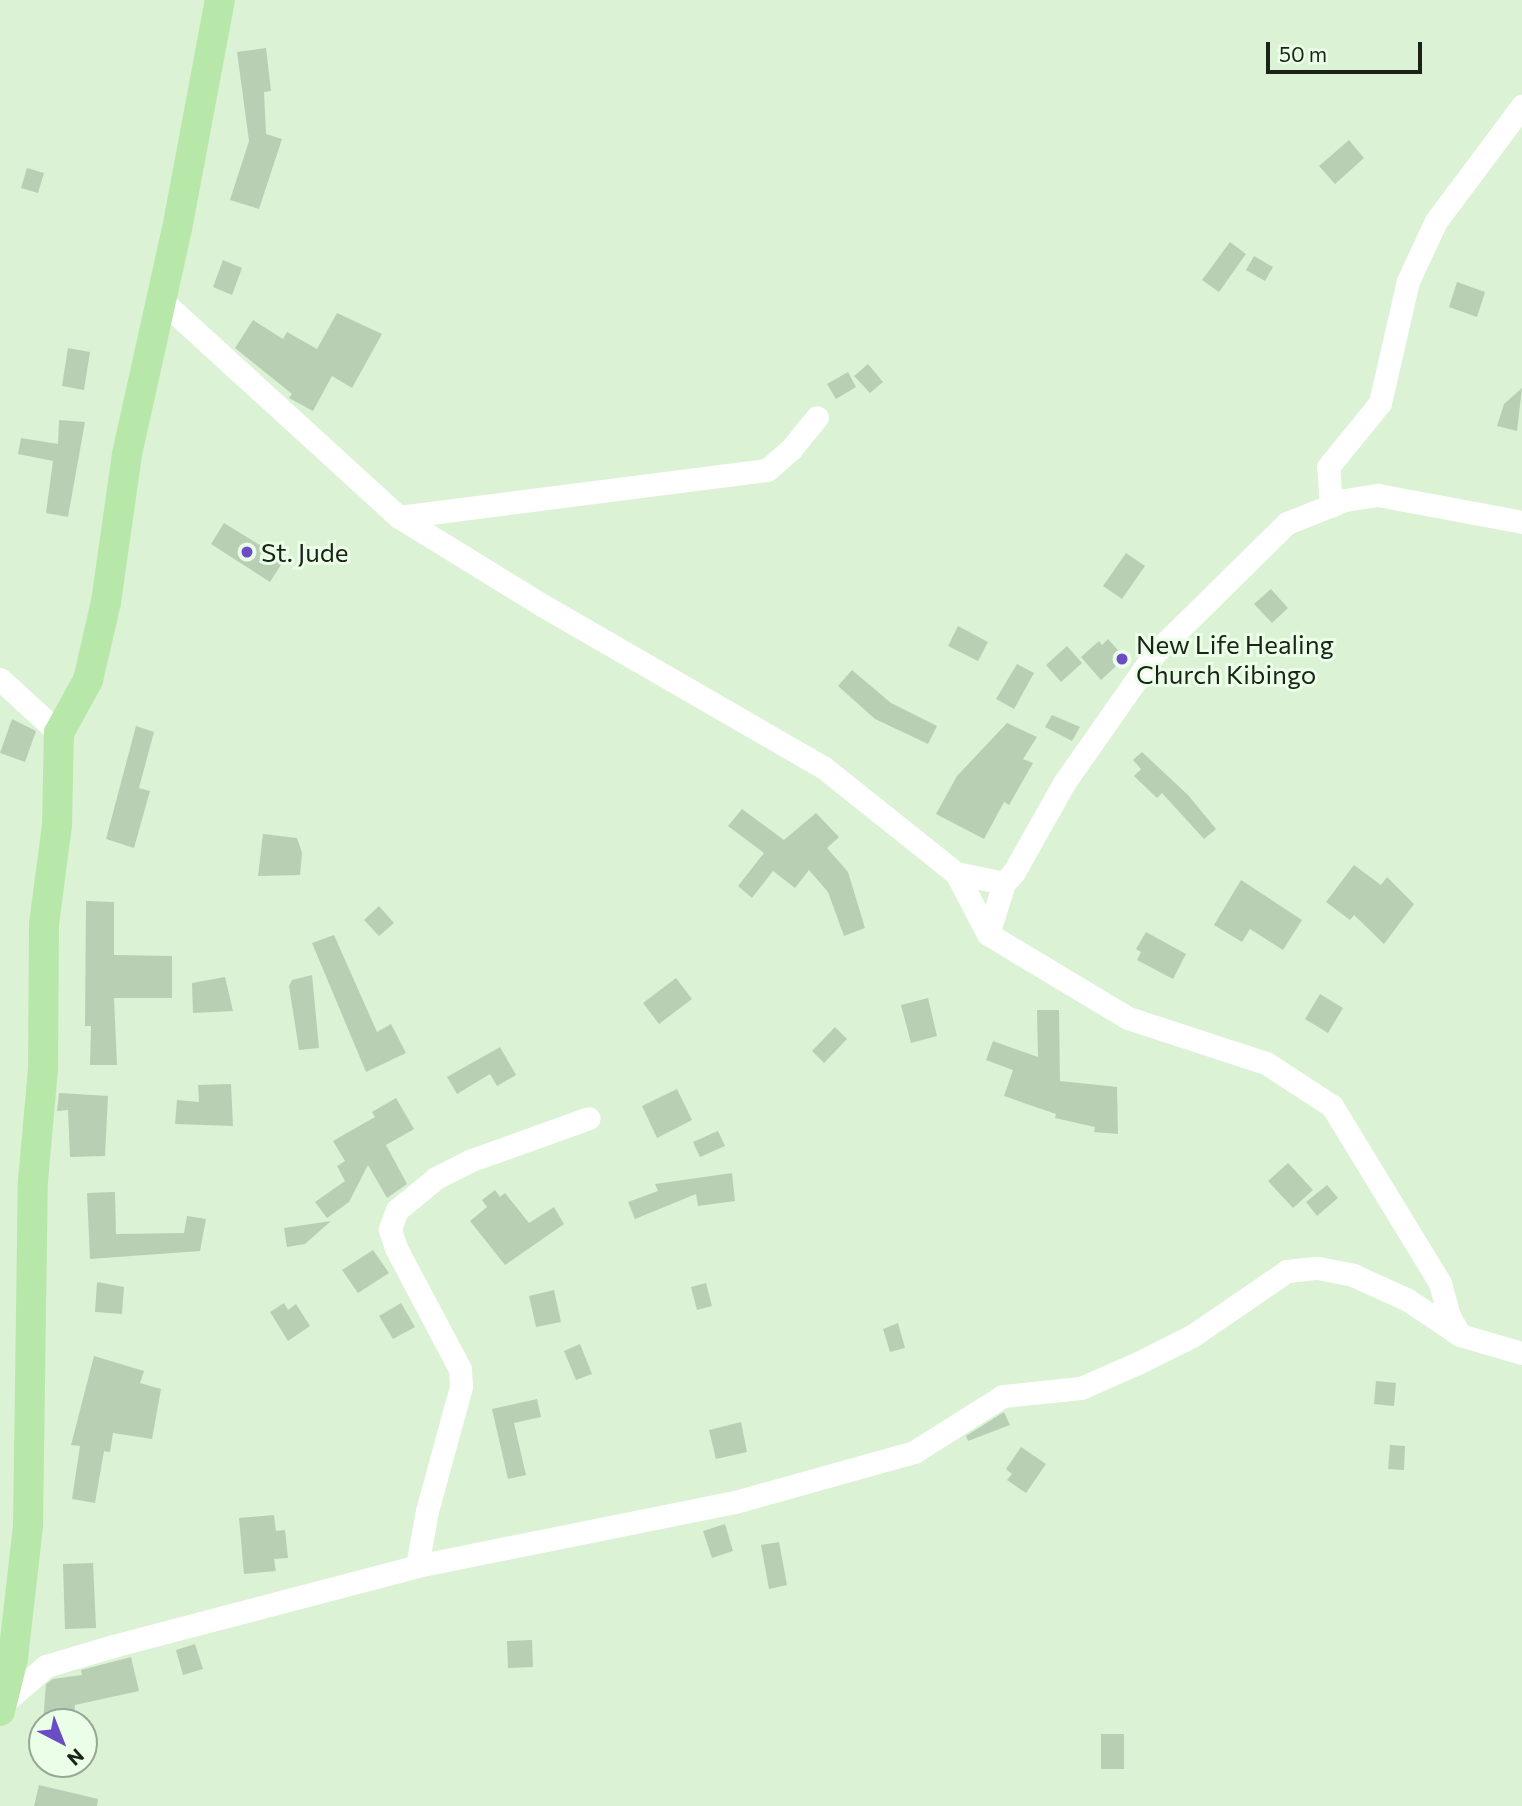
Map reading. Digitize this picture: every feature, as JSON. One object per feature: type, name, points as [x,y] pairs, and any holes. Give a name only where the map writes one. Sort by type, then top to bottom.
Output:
[{"type":"main road","points":[[1,1708],[13,1658],[29,1526],[33,1181],[43,1070],[44,924],[57,825],[59,733],[88,680],[106,602],[127,454],[159,298],[177,229],[220,0]]},
{"type":"street","points":[[1331,506],[1328,467],[1380,403],[1408,281],[1436,220],[1522,106]]},
{"type":"street","points":[[159,298],[399,517],[542,605],[823,766],[956,873],[988,934],[1128,1018],[1266,1063],[1332,1106],[1440,1283],[1449,1315],[1460,1335]]},
{"type":"street","points":[[399,517],[767,470],[792,450],[817,417]]},
{"type":"street","points":[[988,934],[1004,883],[1014,872],[1064,783],[1155,653],[1287,523],[1331,506],[1378,495],[1522,522]]},
{"type":"street","points":[[0,679],[59,733]]},
{"type":"street","points":[[956,873],[1004,883]]},
{"type":"street","points":[[417,1566],[461,1387],[460,1369],[397,1248],[390,1230],[397,1210],[436,1178],[469,1161],[589,1118]]},
{"type":"street","points":[[1,1708],[46,1666],[417,1566],[735,1502],[914,1452],[1003,1396],[1081,1388],[1149,1358],[1192,1336],[1287,1271],[1318,1268],[1353,1275],[1408,1300],[1460,1335],[1522,1353]]},
{"type":"building","points":[[266,48],[271,91],[264,92],[266,134],[282,139],[259,209],[230,200],[249,141],[237,52]]},
{"type":"building","points":[[1349,140],[1364,158],[1335,184],[1319,166]]},
{"type":"building","points":[[27,168],[44,173],[38,193],[21,188]]},
{"type":"building","points":[[1230,242],[1246,254],[1219,292],[1202,280]]},
{"type":"building","points":[[1254,256],[1273,267],[1265,281],[1246,270]]},
{"type":"building","points":[[223,260],[242,268],[232,295],[213,287]]},
{"type":"building","points":[[1457,282],[1485,292],[1477,317],[1449,307]]},
{"type":"building","points":[[337,313],[382,334],[352,388],[332,376],[313,411],[289,398],[292,394],[235,348],[253,320],[283,339],[287,332],[317,349]]},
{"type":"building","points":[[68,348],[90,352],[84,390],[62,386]]},
{"type":"building","points":[[868,364],[883,382],[870,393],[854,376]]},
{"type":"building","points":[[848,372],[856,387],[836,399],[827,384]]},
{"type":"building","points":[[1522,388],[1517,431],[1497,426],[1504,404]]},
{"type":"building","points":[[59,420],[85,422],[68,517],[46,513],[53,461],[18,454],[21,438],[58,444]]},
{"type":"building","name":"St. Jude","points":[[224,523],[284,560],[270,582],[211,544]]},
{"type":"building","points":[[1126,553],[1145,566],[1122,599],[1103,586]]},
{"type":"building","points":[[1271,589],[1288,608],[1272,623],[1254,604]]},
{"type":"building","points":[[958,626],[988,642],[978,661],[948,646]]},
{"type":"building","points":[[1108,639],[1125,658],[1101,680],[1081,657],[1099,641],[1102,645]]},
{"type":"building","points":[[1067,646],[1082,663],[1061,682],[1046,665]]},
{"type":"building","points":[[1017,664],[1034,673],[1014,709],[996,699]]},
{"type":"building","points":[[852,670],[891,703],[937,726],[928,744],[875,719],[838,686]]},
{"type":"building","points":[[1052,715],[1080,727],[1072,741],[1045,727]]},
{"type":"building","points":[[12,719],[36,731],[25,762],[0,753]]},
{"type":"building","points":[[1007,723],[1037,737],[1023,759],[1033,763],[1009,805],[1004,802],[984,839],[936,814],[957,776]]},
{"type":"building","points":[[136,726],[154,732],[139,788],[150,791],[134,848],[106,839]]},
{"type":"building","points":[[1142,752],[1188,795],[1216,829],[1204,839],[1162,793],[1157,798],[1134,776],[1141,769],[1133,760]]},
{"type":"building","points":[[742,809],[784,840],[816,813],[839,837],[827,848],[848,872],[865,928],[844,936],[828,892],[809,870],[795,888],[773,871],[752,898],[738,886],[764,853],[728,826]]},
{"type":"building","points":[[263,834],[297,838],[302,853],[300,875],[258,876]]},
{"type":"building","points":[[1354,865],[1381,885],[1387,877],[1414,904],[1384,944],[1354,915],[1350,920],[1326,902]]},
{"type":"building","points":[[1241,880],[1302,920],[1283,950],[1250,929],[1242,942],[1214,925]]},
{"type":"building","points":[[86,901],[114,902],[114,955],[172,956],[172,998],[114,998],[117,1065],[90,1065],[91,1026],[85,1026]]},
{"type":"building","points":[[379,906],[394,923],[379,936],[364,920]]},
{"type":"building","points":[[1146,932],[1186,954],[1173,979],[1137,960],[1141,952],[1136,949]]},
{"type":"building","points":[[334,935],[377,1032],[391,1024],[406,1053],[366,1072],[312,943]]},
{"type":"building","points":[[312,975],[319,1048],[299,1050],[289,986],[292,980]]},
{"type":"building","points":[[225,977],[233,1011],[193,1013],[192,983]]},
{"type":"building","points":[[676,978],[692,999],[659,1024],[643,1003]]},
{"type":"building","points":[[1320,994],[1343,1008],[1328,1033],[1305,1019]]},
{"type":"building","points":[[928,998],[937,1036],[911,1043],[901,1005]]},
{"type":"building","points":[[1037,1010],[1059,1010],[1060,1081],[1117,1087],[1118,1134],[1094,1132],[1095,1127],[1055,1118],[1056,1114],[1004,1096],[1013,1070],[986,1060],[993,1041],[1038,1057]]},
{"type":"building","points":[[835,1027],[847,1039],[824,1063],[812,1051]]},
{"type":"building","points":[[500,1047],[516,1075],[497,1086],[490,1074],[457,1094],[447,1077]]},
{"type":"building","points":[[231,1084],[233,1126],[175,1124],[177,1100],[199,1102],[198,1085]]},
{"type":"building","points":[[677,1089],[692,1120],[657,1138],[642,1106]]},
{"type":"building","points":[[59,1093],[108,1096],[105,1156],[70,1157],[68,1110],[57,1111]]},
{"type":"building","points":[[396,1098],[414,1129],[386,1145],[407,1184],[387,1198],[368,1165],[349,1202],[327,1218],[315,1202],[345,1181],[337,1166],[345,1161],[333,1141],[375,1117],[372,1112]]},
{"type":"building","points":[[718,1131],[725,1146],[700,1157],[693,1142]]},
{"type":"building","points":[[1288,1163],[1313,1190],[1293,1208],[1268,1181]]},
{"type":"building","points":[[732,1173],[735,1201],[698,1206],[696,1194],[635,1219],[628,1202],[658,1191],[655,1184]]},
{"type":"building","points":[[1327,1185],[1338,1198],[1317,1216],[1306,1202]]},
{"type":"building","points":[[495,1190],[500,1197],[505,1193],[529,1223],[554,1207],[564,1224],[505,1265],[470,1221],[487,1207],[482,1200]]},
{"type":"building","points":[[115,1192],[116,1234],[184,1233],[187,1216],[206,1219],[200,1251],[90,1259],[87,1193]]},
{"type":"building","points":[[331,1221],[305,1244],[287,1247],[284,1228]]},
{"type":"building","points":[[373,1250],[389,1273],[358,1293],[342,1270]]},
{"type":"building","points":[[97,1282],[124,1287],[122,1314],[95,1312]]},
{"type":"building","points":[[706,1283],[712,1306],[697,1310],[691,1287]]},
{"type":"building","points":[[554,1290],[561,1322],[536,1327],[529,1296]]},
{"type":"building","points":[[284,1303],[288,1310],[296,1304],[310,1326],[288,1341],[270,1312]]},
{"type":"building","points":[[401,1303],[415,1327],[393,1339],[379,1316]]},
{"type":"building","points":[[898,1323],[905,1348],[890,1352],[883,1329]]},
{"type":"building","points":[[580,1344],[592,1374],[576,1380],[564,1351]]},
{"type":"building","points":[[94,1356],[144,1371],[140,1383],[161,1389],[152,1439],[113,1433],[110,1452],[104,1451],[95,1503],[72,1499],[80,1446],[71,1445]]},
{"type":"building","points":[[1376,1381],[1396,1383],[1394,1406],[1374,1404]]},
{"type":"building","points":[[537,1399],[541,1417],[514,1423],[526,1475],[508,1479],[492,1409]]},
{"type":"building","points":[[1004,1412],[1010,1425],[968,1441],[966,1436]]},
{"type":"building","points":[[741,1422],[747,1452],[716,1459],[709,1430]]},
{"type":"building","points":[[1390,1445],[1405,1446],[1404,1470],[1388,1469]]},
{"type":"building","points":[[1021,1447],[1046,1464],[1026,1493],[1007,1480],[1012,1474],[1006,1469]]},
{"type":"building","points":[[274,1515],[276,1531],[285,1530],[288,1558],[274,1559],[276,1571],[244,1574],[239,1518]]},
{"type":"building","points":[[725,1524],[733,1551],[712,1558],[703,1531]]},
{"type":"building","points":[[779,1542],[787,1585],[769,1589],[761,1545]]},
{"type":"building","points":[[93,1563],[96,1628],[65,1629],[63,1564]]},
{"type":"building","points":[[532,1640],[533,1667],[508,1668],[507,1641]]},
{"type":"building","points":[[195,1644],[203,1669],[183,1675],[176,1650]]},
{"type":"building","points":[[131,1657],[139,1691],[75,1705],[75,1708],[44,1708],[46,1684],[53,1679],[82,1675],[81,1670]]},
{"type":"building","points":[[1101,1734],[1124,1734],[1124,1769],[1101,1769]]},
{"type":"building","points":[[39,1785],[98,1799],[97,1806],[34,1806]]},
{"type":"place","name":"St. Jude","points":[[247,552]]},
{"type":"place","name":"New Life Healing Church Kibingo","points":[[1122,659]]}]
